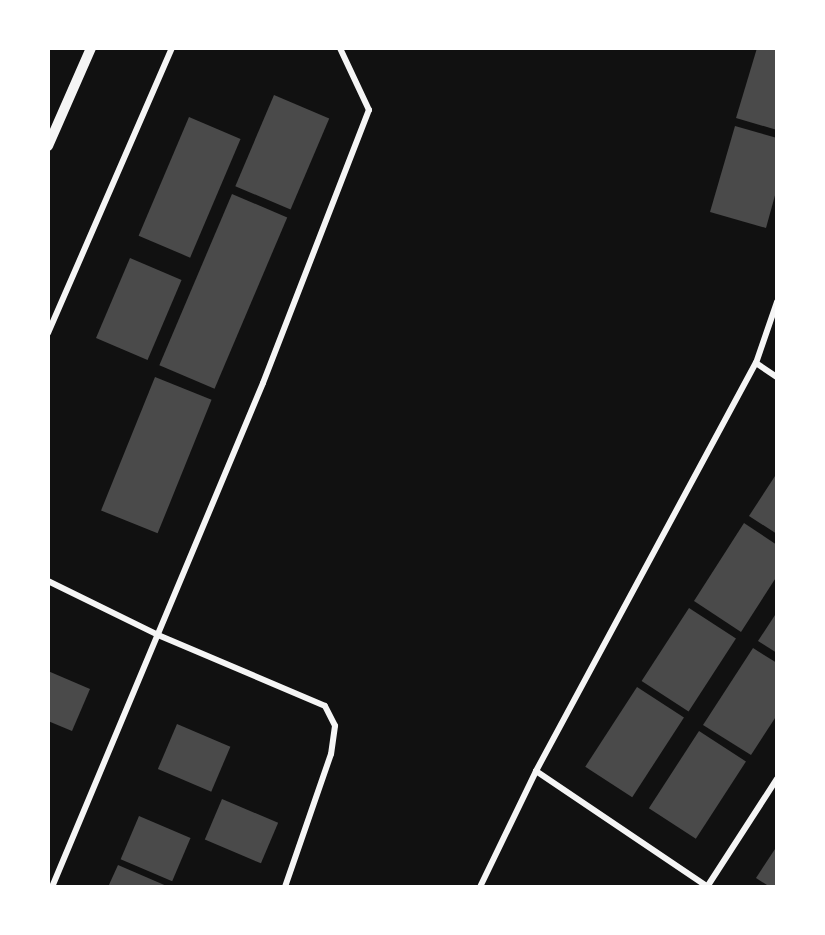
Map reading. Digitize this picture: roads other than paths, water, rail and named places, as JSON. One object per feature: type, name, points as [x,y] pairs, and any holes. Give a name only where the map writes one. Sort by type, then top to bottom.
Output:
[{"type":"street","points":[[48,146],[91,48]]},
{"type":"street","points":[[48,333],[172,48]]},
{"type":"street","points":[[52,887],[263,382],[369,110],[340,48]]},
{"type":"street","points":[[480,887],[536,771],[756,363],[777,302]]},
{"type":"street","points":[[756,363],[777,377]]},
{"type":"street","points":[[48,581],[158,635],[325,706],[332,715],[333,745],[324,781],[285,887]]},
{"type":"street","points":[[536,771],[708,887],[777,779]]}]
